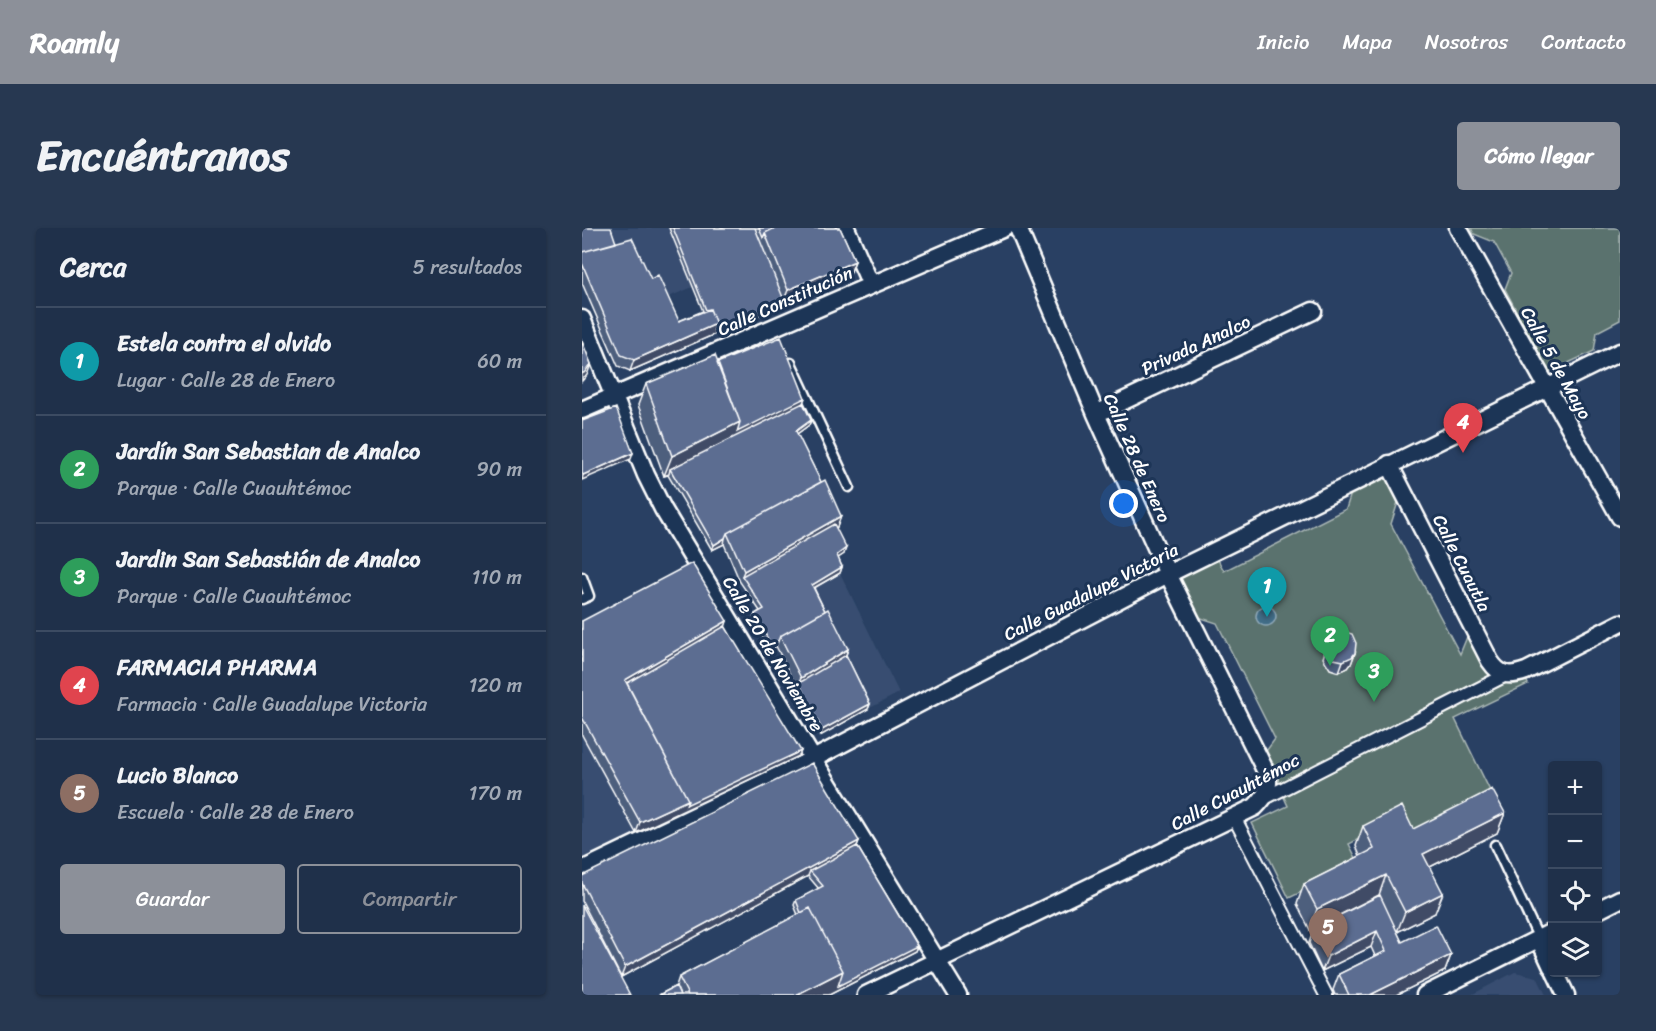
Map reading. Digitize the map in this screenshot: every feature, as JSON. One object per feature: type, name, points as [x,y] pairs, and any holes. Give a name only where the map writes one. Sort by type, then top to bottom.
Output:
[{"type":"street","points":[[846,228],[871,285]]},
{"type":"street","name":"Calle Constitución","points":[[582,410],[777,332],[871,285],[1004,228]]},
{"type":"street","name":"Calle 28 de Enero","points":[[1018,228],[1096,414],[1168,574],[1269,776],[1269,787],[1265,798]]},
{"type":"street","name":"Calle 5 de Mayo","points":[[1458,228],[1620,517]]},
{"type":"street","name":"Privada Analco","points":[[1096,414],[1313,311]]},
{"type":"street","name":"Calle 20 de Noviembre","points":[[582,318],[645,475],[663,509],[958,995]]},
{"type":"street","name":"Calle Guadalupe Victoria","points":[[582,870],[813,759],[1168,574],[1620,352]]},
{"type":"street","name":"Calle Cuautla","points":[[1389,464],[1490,661],[1496,670],[1506,675]]},
{"type":"street","name":"Calle Cuauhtémoc","points":[[866,995],[1255,807],[1265,798],[1506,675],[1526,671],[1620,623]]},
{"type":"street","points":[[1234,817],[1326,995]]},
{"type":"street","points":[[1602,908],[1620,899]]},
{"type":"street","points":[[1425,995],[1546,936]]},
{"type":"street","points":[[1557,977],[1566,995]]},
{"type":"lane","points":[[789,359],[849,487]]},
{"type":"lane","points":[[582,577],[589,596],[582,599]]},
{"type":"lane","points":[[1495,844],[1546,936]]},
{"type":"shaded area","points":[[607,228],[669,228],[693,287],[661,300],[616,253]]},
{"type":"shaded area","points":[[840,573],[899,693],[868,709],[810,590]]},
{"type":"shaded area","points":[[1262,606],[1270,606],[1276,612],[1276,620],[1270,626],[1262,626],[1256,620],[1256,612]]},
{"type":"shaded area","points":[[582,735],[636,833],[582,858]]},
{"type":"shaded area","points":[[1515,972],[1537,977],[1546,995],[1471,995]]},
{"type":"green space","points":[[1471,228],[1620,228],[1620,320],[1597,332],[1594,351],[1549,372],[1505,289],[1511,273],[1494,242],[1474,234]]},
{"type":"green space","points":[[1385,475],[1391,480],[1399,499],[1391,524],[1460,654],[1469,632],[1504,682],[1514,682],[1525,678],[1528,684],[1455,719],[1494,799],[1406,841],[1395,820],[1349,844],[1359,864],[1289,898],[1252,823],[1288,806],[1264,754],[1275,739],[1217,623],[1195,616],[1180,587],[1179,578],[1186,571],[1216,556],[1224,571],[1346,509],[1353,487]]},
{"type":"building","points":[[582,228],[611,228],[616,243],[582,252]]},
{"type":"building","points":[[673,228],[755,228],[784,300],[714,330],[716,324],[710,309],[706,310]]},
{"type":"building","points":[[759,228],[775,228],[765,233],[763,238]]},
{"type":"building","points":[[775,228],[840,228],[855,261],[788,290],[765,233]]},
{"type":"building","points":[[632,238],[651,279],[658,275],[679,321],[710,309],[716,324],[634,360],[621,355],[582,263],[582,252]]},
{"type":"building","points":[[781,337],[805,398],[737,432],[740,422],[717,363]]},
{"type":"building","points":[[582,341],[591,364],[584,373],[582,373]]},
{"type":"building","points":[[715,355],[740,422],[672,456],[646,384]]},
{"type":"building","points":[[803,403],[811,420],[796,431],[821,482],[727,533],[725,538],[714,545],[670,469]]},
{"type":"building","points":[[616,408],[633,453],[583,475],[582,421]]},
{"type":"building","points":[[825,480],[841,516],[744,571],[727,533]]},
{"type":"building","points":[[834,524],[846,548],[837,555],[842,567],[812,585],[825,611],[780,636],[778,641],[771,645],[755,614],[764,609],[742,576]]},
{"type":"building","points":[[692,563],[727,621],[625,680],[688,800],[640,822],[582,717],[582,621]]},
{"type":"building","points":[[828,609],[848,649],[801,678],[780,636]]},
{"type":"building","points":[[725,626],[801,751],[686,805],[688,800],[627,683]]},
{"type":"building","points":[[1342,631],[1352,634],[1356,643],[1355,653],[1343,661],[1334,659],[1327,647],[1329,638]]},
{"type":"building","points":[[846,655],[870,704],[822,730],[799,683]]},
{"type":"building","points":[[812,763],[859,841],[625,967],[582,883],[582,876]]},
{"type":"building","points":[[1492,789],[1505,813],[1423,854],[1443,893],[1405,912],[1386,875],[1317,909],[1304,884],[1374,849],[1363,826],[1402,806],[1413,829]]},
{"type":"building","points":[[857,846],[917,946],[838,986],[843,971],[810,908],[801,913],[796,900],[823,886],[810,871]]},
{"type":"building","points":[[1380,895],[1402,942],[1436,925],[1451,955],[1370,995],[1349,995],[1339,974],[1386,951],[1377,931],[1328,956],[1314,928]]},
{"type":"building","points":[[582,905],[630,995],[582,995]]},
{"type":"building","points":[[810,908],[843,971],[796,995],[688,995],[679,977]]},
{"type":"building","points":[[676,986],[680,995],[659,995]]},
{"type":"place","name":"FARMACIA PHARMA","points":[[1463,453]]},
{"type":"place","name":"Estela contra el olvido","points":[[1267,617]]},
{"type":"place","name":"Jardín San Sebastian de Analco","points":[[1330,666]]},
{"type":"place","name":"Jardin San Sebastián de Analco","points":[[1374,702]]},
{"type":"place","name":"Lucio Blanco","points":[[1328,958]]}]
